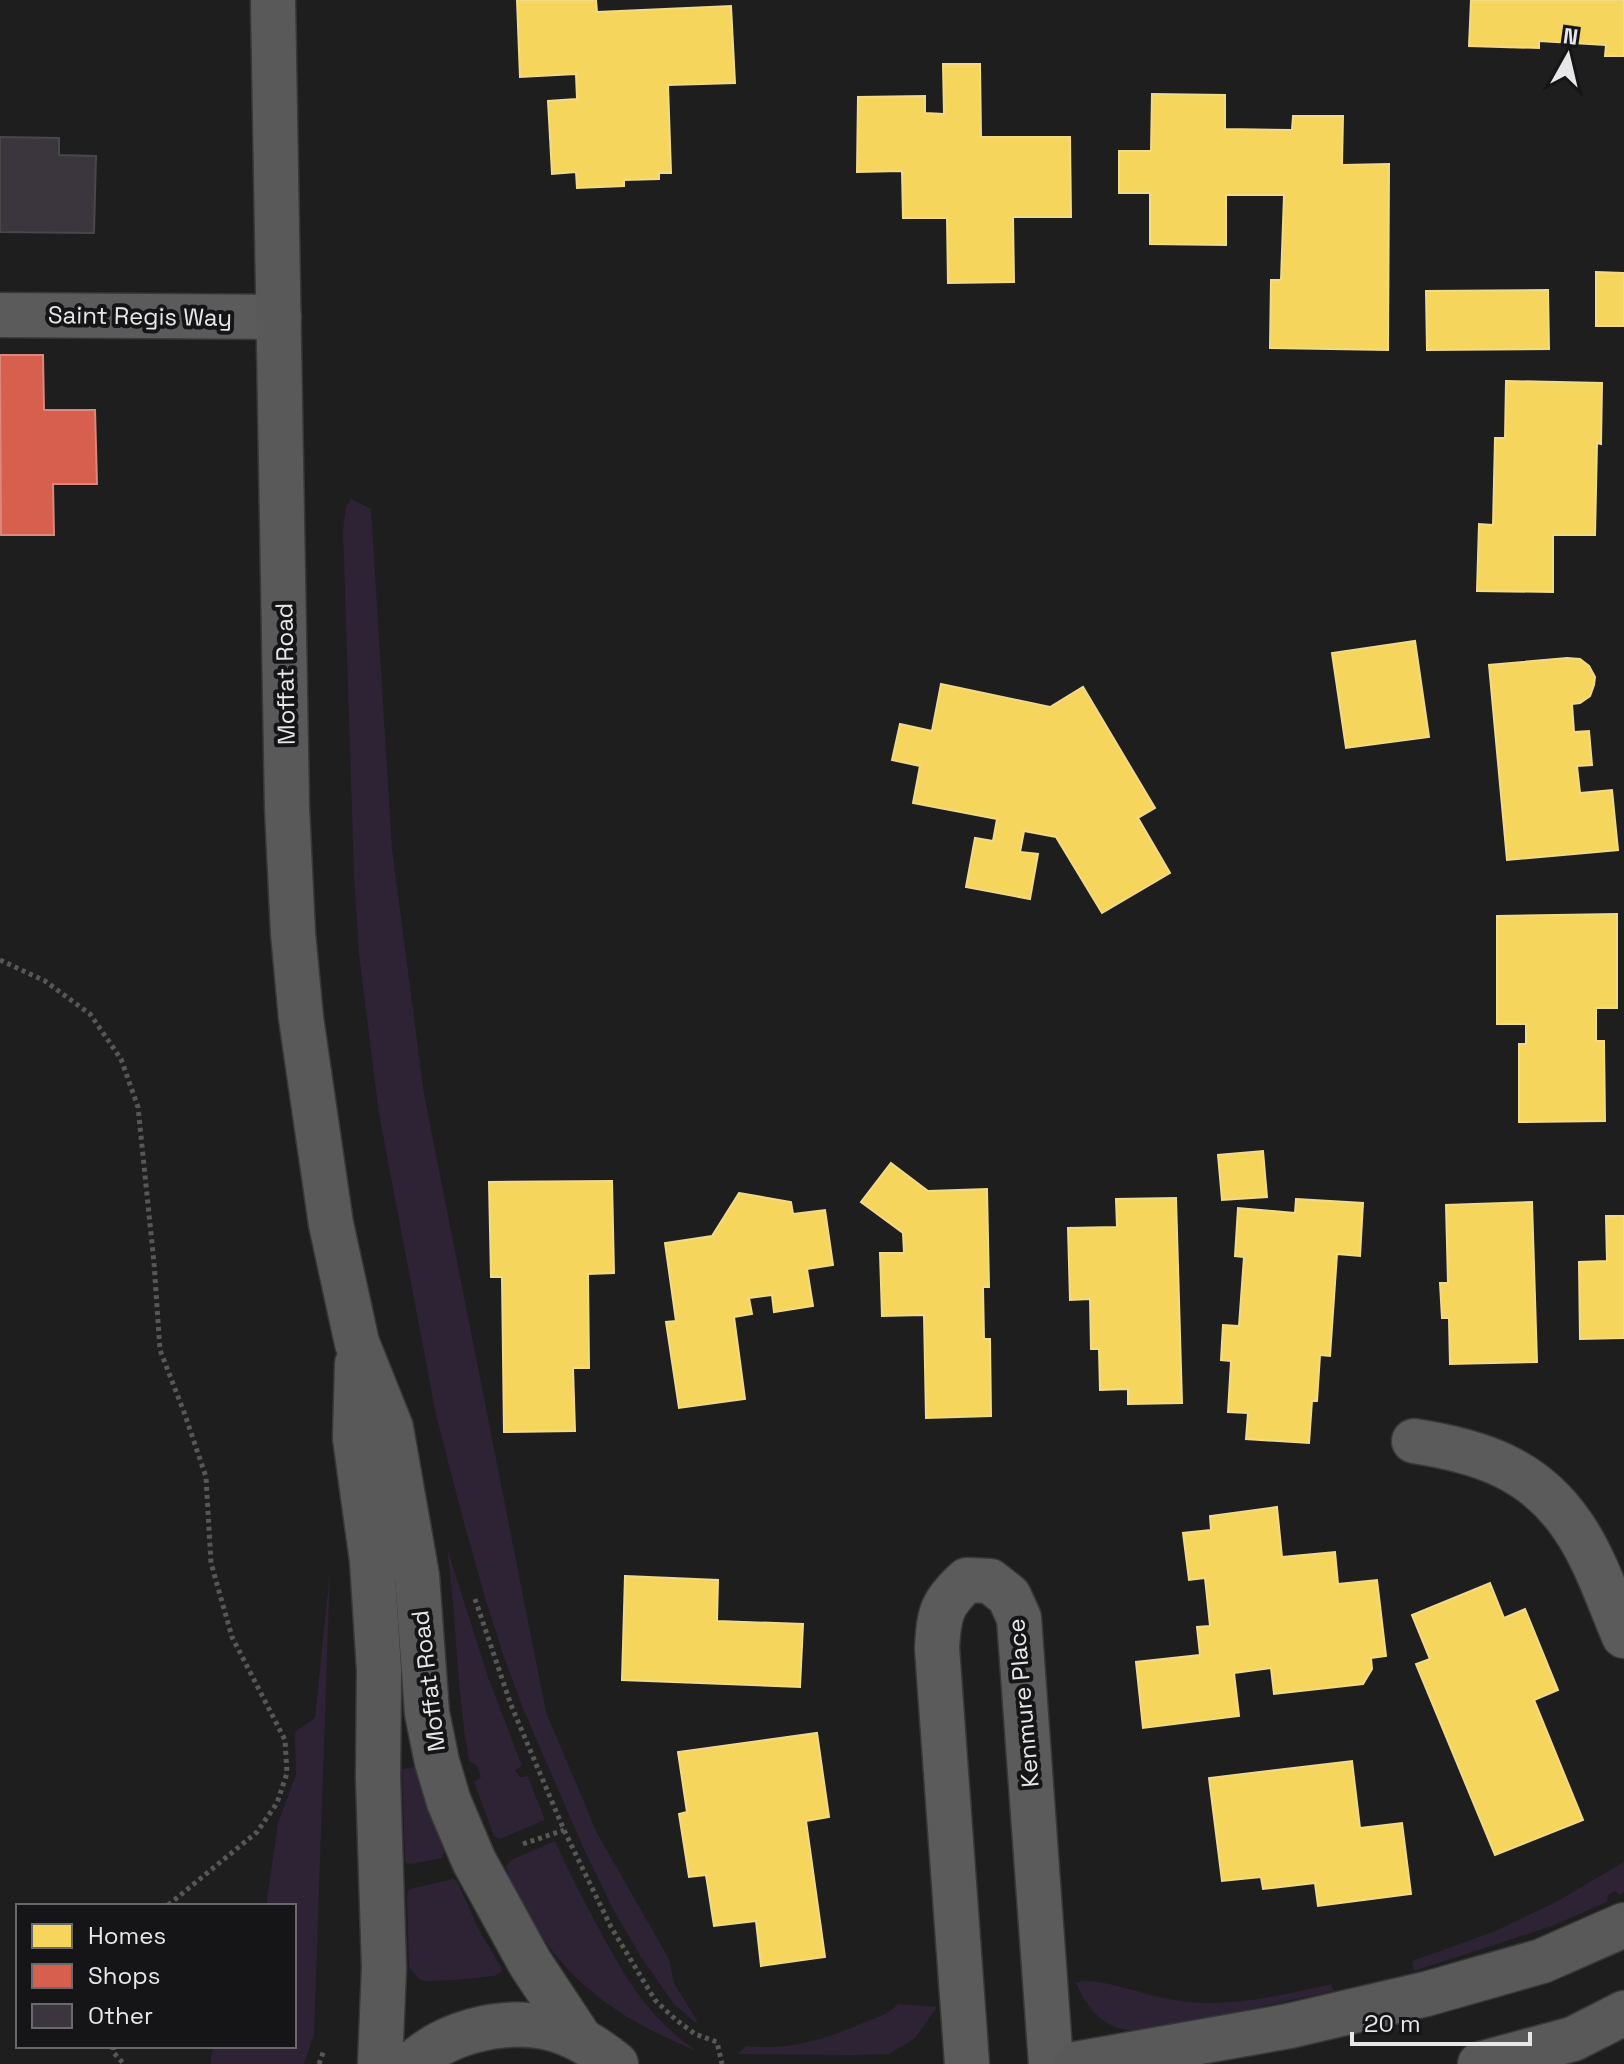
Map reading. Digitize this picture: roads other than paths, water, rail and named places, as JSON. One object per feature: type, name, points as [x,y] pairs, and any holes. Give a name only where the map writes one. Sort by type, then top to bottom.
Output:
[{"type":"main road","name":"Moffat Road","points":[[273,0],[287,808],[301,1018],[331,1224],[357,1343],[391,1428],[417,1576],[427,1713],[449,1802],[474,1861],[530,1963],[598,2052]]},
{"type":"main road","name":"Moffat Road","points":[[357,1343],[355,1438],[372,1561],[379,1670],[378,1778],[384,1968],[380,2064]]},
{"type":"main road","points":[[1076,2064],[1289,2026],[1426,1994],[1542,1961],[1624,1925]]},
{"type":"main road","points":[[1480,2064],[1573,2039],[1624,2013]]},
{"type":"main road","name":"Moffat Road","points":[[412,2064],[444,2042],[466,2032],[492,2026],[544,2027],[598,2052]]},
{"type":"street","name":"Saint Regis Way","points":[[0,315],[279,317]]},
{"type":"street","points":[[1414,1441],[1485,1457],[1535,1484],[1573,1525],[1584,1543],[1624,1636]]},
{"type":"street","name":"Kenmure Place","points":[[967,2064],[937,1648],[939,1619],[949,1595],[967,1580],[990,1581],[1009,1596],[1019,1618],[1051,2064]]}]
